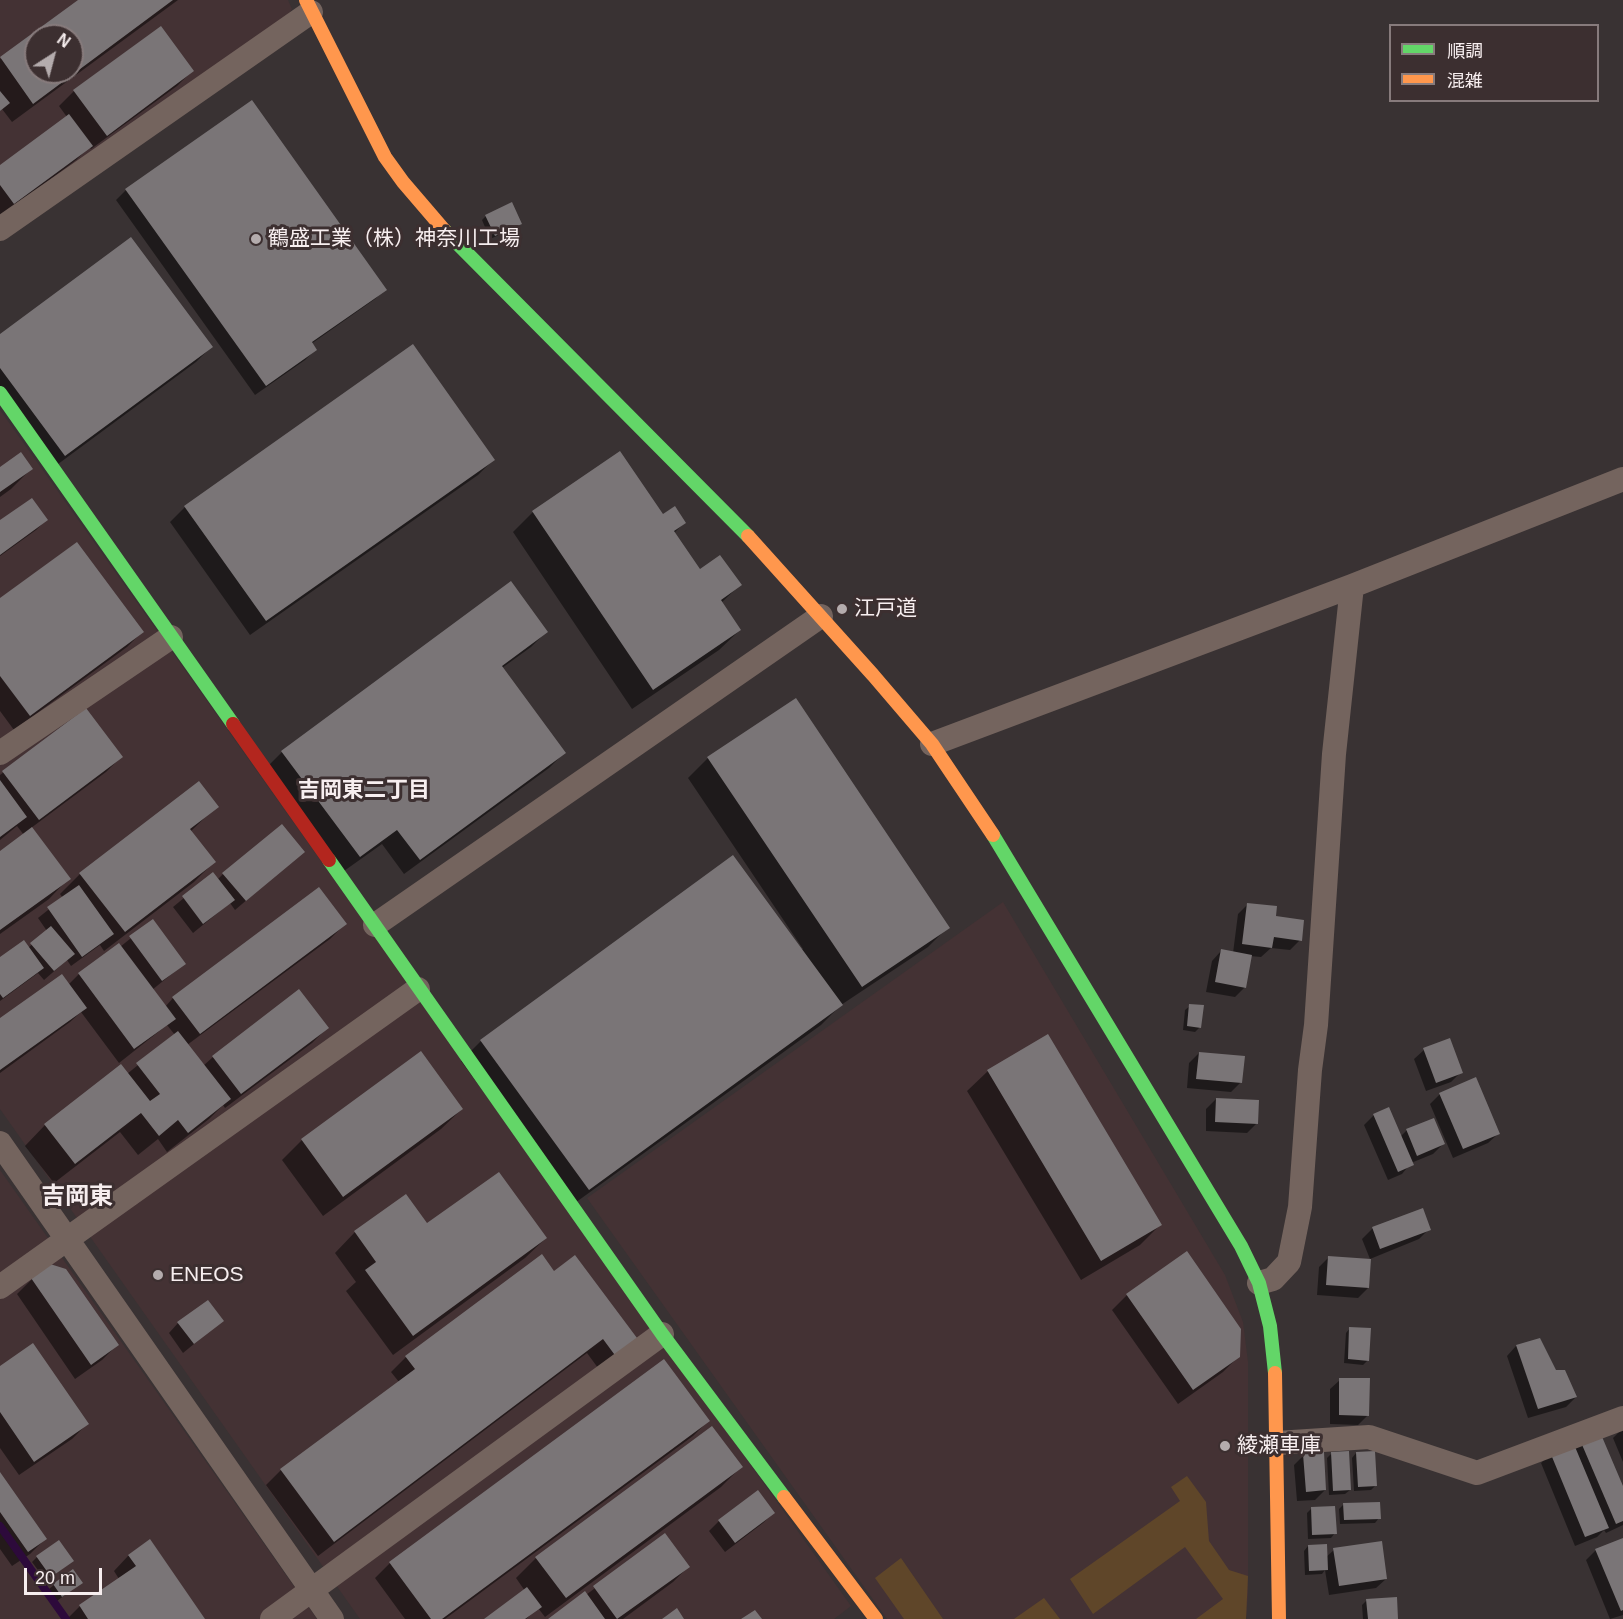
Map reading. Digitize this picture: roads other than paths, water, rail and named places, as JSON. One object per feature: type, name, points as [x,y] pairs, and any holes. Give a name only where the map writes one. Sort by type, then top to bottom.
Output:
[{"type":"street","points":[[0,229],[309,6],[349,92],[385,156],[430,214],[740,527],[932,744],[989,828],[1210,1193],[1241,1246],[1259,1283],[1270,1326],[1274,1358],[1277,1443],[1279,1619]]},
{"type":"street","points":[[0,393],[662,1334],[876,1619]]},
{"type":"street","points":[[932,744],[1352,585],[1623,479]]},
{"type":"street","points":[[1259,1283],[1273,1279],[1289,1262],[1300,1207],[1310,1070],[1317,1014],[1334,754],[1352,585]]},
{"type":"street","points":[[375,925],[821,616]]},
{"type":"street","points":[[0,753],[171,637]]},
{"type":"street","points":[[0,1287],[418,989]]},
{"type":"street","points":[[0,1143],[332,1619]]},
{"type":"street","points":[[272,1619],[662,1334]]},
{"type":"street","points":[[1277,1443],[1369,1437],[1477,1473],[1623,1418]]},
{"type":"waterway","points":[[0,1526],[66,1619]]},
{"type":"place","name":"鶴盛工業（株）神奈川工場","points":[[256,239]]},
{"type":"place","name":"江戸道","points":[[842,609]]},
{"type":"place","name":"ENEOS","points":[[158,1275]]},
{"type":"place","name":"綾瀬車庫","points":[[1225,1446]]},
{"type":"district","name":"吉岡東二丁目","points":[[364,791]]},
{"type":"district","name":"吉岡東","points":[[77,1197]]}]
